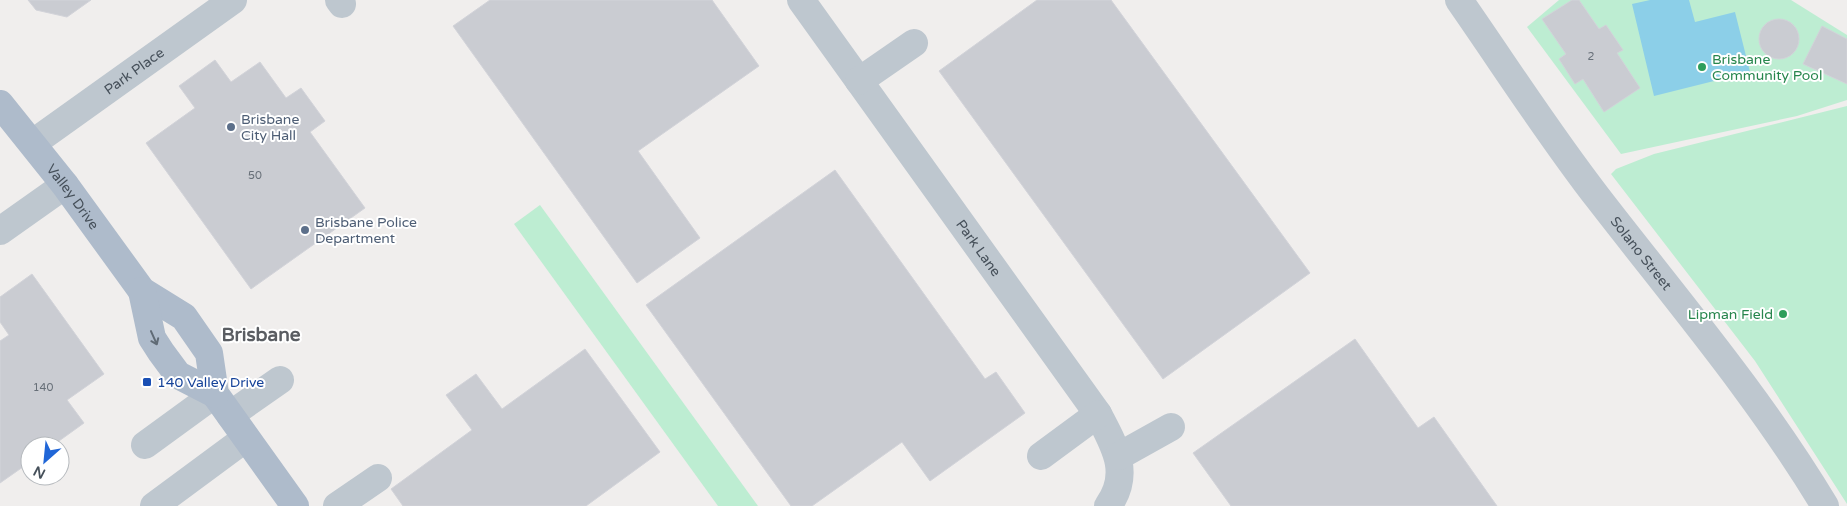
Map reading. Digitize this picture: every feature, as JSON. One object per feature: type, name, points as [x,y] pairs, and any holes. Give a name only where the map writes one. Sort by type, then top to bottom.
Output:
[{"type":"main road","name":"Valley Drive","points":[[0,104],[65,185],[142,292],[152,338],[178,375],[223,404]]},
{"type":"main road","name":"Valley Drive","points":[[142,292],[184,317],[209,353],[223,404],[295,506]]},
{"type":"street","name":"Park Lane","points":[[801,0],[1098,414],[1119,456],[1119,479],[1113,499],[1108,506]]},
{"type":"street","name":"Solano Street","points":[[1459,0],[1597,197],[1694,319],[1752,397],[1825,506]]},
{"type":"street","name":"Park Place","points":[[33,143],[229,1]]},
{"type":"street","points":[[859,81],[914,43]]},
{"type":"street","points":[[0,232],[65,185]]},
{"type":"street","points":[[146,444],[223,404],[280,380]]},
{"type":"street","points":[[1041,456],[1098,414]]},
{"type":"street","points":[[1119,456],[1171,427]]},
{"type":"street","points":[[154,506],[246,438]]},
{"type":"street","points":[[337,506],[378,478]]},
{"type":"green space","name":"Brisbane Community Pool","points":[[1559,0],[1791,0],[1847,35],[1847,100],[1797,116],[1621,154],[1527,27]]},
{"type":"green space","name":"Lipman Field","points":[[1847,106],[1847,504],[1755,361],[1611,174],[1616,169],[1654,154]]},
{"type":"green space","points":[[540,205],[758,506],[718,506],[514,224]]},
{"type":"water","points":[[1650,0],[1689,0],[1695,22],[1735,12],[1750,72],[1654,96],[1632,4]]},
{"type":"building","points":[[28,0],[91,0],[67,17],[36,10]]},
{"type":"building","points":[[490,0],[712,0],[759,66],[638,151],[700,238],[637,283],[453,26]]},
{"type":"building","points":[[1037,0],[1111,0],[1310,273],[1163,379],[939,71]]},
{"type":"building","points":[[1572,0],[1579,0],[1599,29],[1606,25],[1623,50],[1617,53],[1640,88],[1604,112],[1583,79],[1575,84],[1559,59],[1566,54],[1542,19]]},
{"type":"building","points":[[1779,19],[1793,25],[1799,39],[1793,53],[1779,59],[1765,53],[1759,39],[1765,25]]},
{"type":"building","points":[[1822,26],[1847,39],[1847,84],[1803,64]]},
{"type":"building","points":[[215,60],[231,82],[260,62],[286,98],[301,88],[325,121],[310,132],[365,208],[251,289],[146,143],[195,108],[179,86]]},
{"type":"building","points":[[835,170],[985,379],[996,372],[1025,413],[930,481],[902,442],[812,506],[791,506],[646,305]]},
{"type":"building","points":[[32,274],[104,374],[67,400],[84,423],[66,436],[20,436],[20,469],[0,483],[0,341],[9,335],[0,322],[0,297]]},
{"type":"building","points":[[1355,339],[1418,428],[1434,417],[1497,506],[1231,506],[1193,453]]},
{"type":"building","points":[[585,349],[660,452],[586,506],[403,506],[391,489],[472,430],[446,395],[476,374],[502,409]]},
{"type":"place","name":"Brisbane Community Pool","points":[[1702,67]]},
{"type":"place","name":"Brisbane City Hall","points":[[231,127]]},
{"type":"place","name":"Brisbane Police Department","points":[[305,230]]},
{"type":"place","name":"Lipman Field","points":[[1783,314]]},
{"type":"place","name":"140 Valley Drive","points":[[147,382]]},
{"type":"district","name":"Brisbane","points":[[261,335]]}]
